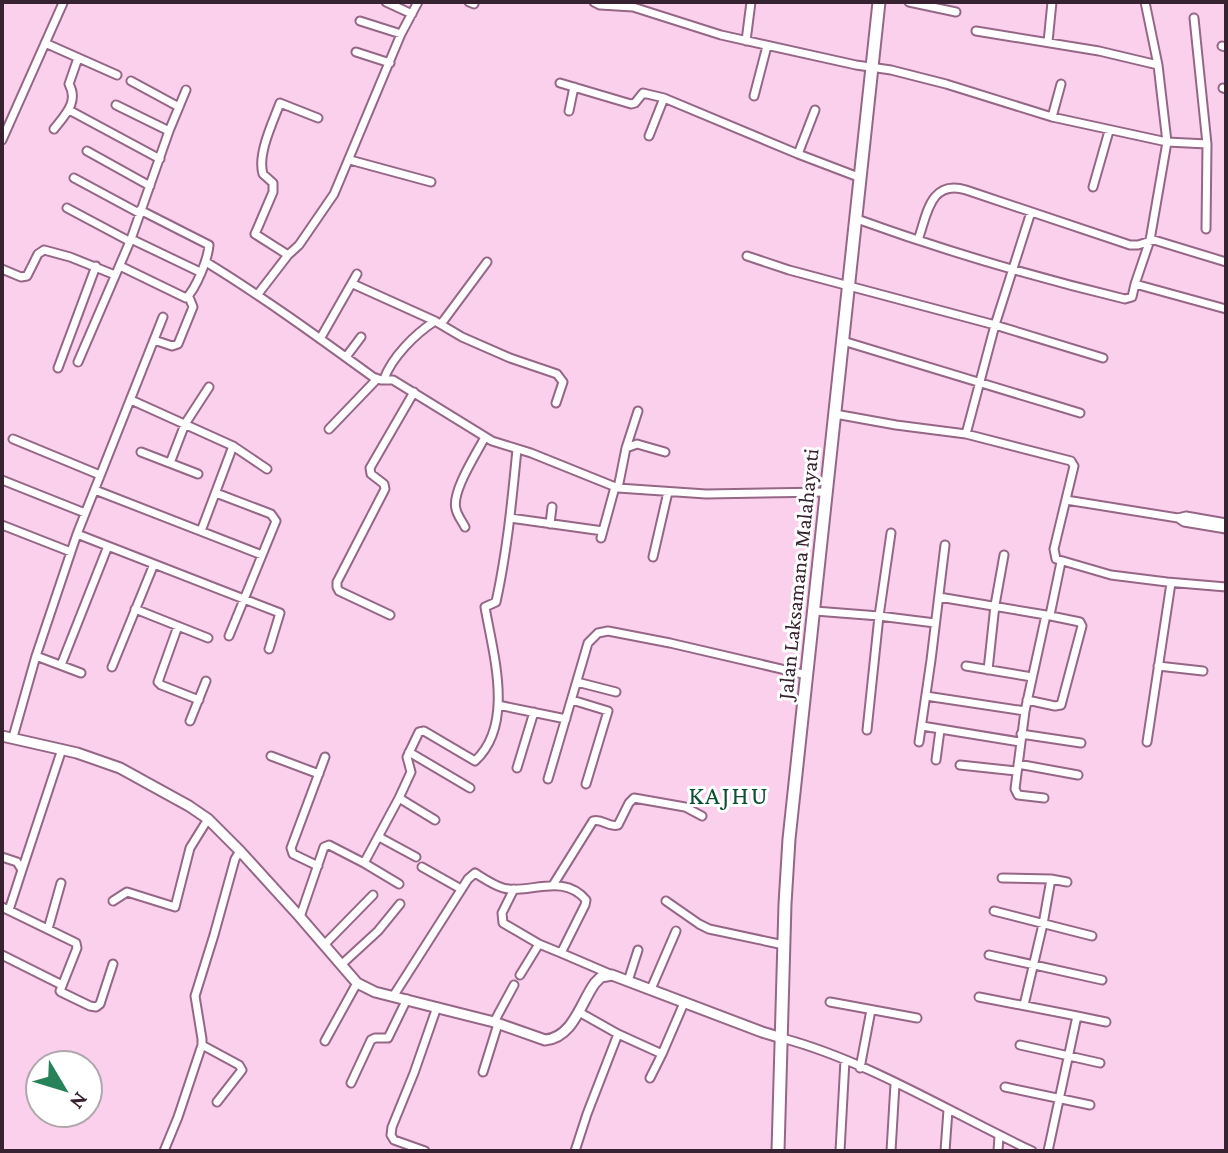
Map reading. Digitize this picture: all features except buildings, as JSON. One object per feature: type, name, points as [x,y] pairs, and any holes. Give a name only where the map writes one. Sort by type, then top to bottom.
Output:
[{"type":"highway","name":"Jalan Laksamana Malahayati","points":[[778,1151],[789,839],[879,2]]},
{"type":"street","points":[[386,2],[412,14]]},
{"type":"street","points":[[258,294],[299,245],[334,194],[401,34],[418,2]]},
{"type":"street","points":[[594,2],[633,7],[746,41],[946,84],[1109,131],[1167,142],[1207,144]]},
{"type":"street","points":[[746,41],[751,2]]},
{"type":"street","points":[[909,2],[956,12]]},
{"type":"street","points":[[1048,42],[1052,2]]},
{"type":"street","points":[[857,219],[1013,270],[1125,299],[1132,297],[1150,240],[1167,142],[1158,65],[1145,2]]},
{"type":"street","points":[[2,140],[63,3]]},
{"type":"street","points":[[1194,18],[1207,144],[1206,229]]},
{"type":"street","points":[[360,21],[401,34]]},
{"type":"street","points":[[976,31],[1048,42],[1158,65]]},
{"type":"street","points":[[45,43],[117,75]]},
{"type":"street","points":[[754,96],[767,46]]},
{"type":"street","points":[[356,52],[390,63]]},
{"type":"street","points":[[54,129],[74,99],[69,84],[78,58]]},
{"type":"street","points":[[131,81],[179,107]]},
{"type":"street","points":[[560,83],[631,104],[643,93],[664,98],[861,178]]},
{"type":"street","points":[[1052,117],[1061,84]]},
{"type":"street","points":[[569,111],[574,87]]},
{"type":"street","points":[[78,362],[120,266],[186,90]]},
{"type":"street","points":[[649,136],[664,98]]},
{"type":"street","points":[[288,255],[255,234],[273,192],[273,183],[263,174],[261,161],[280,103],[318,118]]},
{"type":"street","points":[[116,105],[169,131]]},
{"type":"street","points":[[69,110],[160,159]]},
{"type":"street","points":[[798,154],[815,110]]},
{"type":"street","points":[[1093,187],[1109,131]]},
{"type":"street","points":[[87,151],[150,186]]},
{"type":"street","points":[[350,160],[431,182]]},
{"type":"street","points":[[74,178],[208,244],[210,248],[189,297],[193,307],[178,344],[172,346],[154,340]]},
{"type":"street","points":[[918,240],[933,198],[944,188],[958,187],[1130,245],[1150,240],[1226,262]]},
{"type":"street","points":[[67,208],[200,272]]},
{"type":"street","points":[[966,434],[995,325],[1031,212]]},
{"type":"street","points":[[2,269],[21,277],[27,276],[38,254],[44,250],[115,275]]},
{"type":"street","points":[[747,256],[1103,358]]},
{"type":"street","points":[[206,262],[381,379],[393,380],[492,441],[616,487],[706,494],[827,492]]},
{"type":"street","points":[[329,429],[381,379],[422,330],[438,323],[487,262]]},
{"type":"street","points":[[58,368],[96,266]]},
{"type":"street","points":[[120,266],[181,297],[189,297]]},
{"type":"street","points":[[320,339],[357,274]]},
{"type":"street","points":[[353,284],[498,353],[557,374],[563,382],[556,403]]},
{"type":"street","points":[[1135,284],[1226,309]]},
{"type":"street","points":[[13,737],[36,656],[77,534],[163,317]]},
{"type":"street","points":[[346,357],[361,337]]},
{"type":"street","points":[[843,341],[1080,413]]},
{"type":"street","points":[[170,463],[185,424],[209,387]]},
{"type":"street","points":[[390,615],[339,591],[337,582],[385,489],[384,484],[371,474],[370,468],[414,392]]},
{"type":"street","points":[[131,400],[233,446],[267,469]]},
{"type":"street","points":[[510,518],[602,534],[638,411]]},
{"type":"street","points":[[835,414],[966,434],[1071,461],[1074,466],[1053,555],[1056,559],[1111,575],[1226,587]]},
{"type":"street","points":[[465,527],[455,508],[455,499],[485,437]]},
{"type":"street","points":[[13,439],[100,475]]},
{"type":"street","points":[[626,448],[637,444],[665,452]]},
{"type":"street","points":[[201,531],[233,446]]},
{"type":"street","points":[[364,863],[411,772],[407,757],[417,734],[421,731],[475,761],[487,748],[498,705],[485,607],[496,602],[510,518],[517,449]]},
{"type":"street","points":[[141,452],[198,474]]},
{"type":"street","points":[[2,480],[85,513]]},
{"type":"street","points":[[95,490],[262,555]]},
{"type":"street","points":[[653,557],[668,492]]},
{"type":"street","points":[[216,493],[274,515],[276,521],[229,636]]},
{"type":"street","points":[[1066,500],[1226,523]]},
{"type":"street","points":[[550,524],[552,507]]},
{"type":"street","points":[[1178,518],[1184,522],[1226,529]]},
{"type":"street","points":[[2,525],[71,552]]},
{"type":"street","points":[[867,730],[891,533]]},
{"type":"street","points":[[77,534],[280,613],[269,649]]},
{"type":"street","points":[[919,742],[945,545]]},
{"type":"street","points":[[61,665],[108,546]]},
{"type":"street","points":[[988,670],[1004,555]]},
{"type":"street","points":[[1044,798],[1016,794],[1015,789],[1027,700],[1061,562]]},
{"type":"street","points":[[112,667],[154,564]]},
{"type":"street","points":[[1147,742],[1171,583]]},
{"type":"street","points":[[939,597],[1079,621],[1081,624],[1063,702],[1055,706],[1027,700]]},
{"type":"street","points":[[135,609],[208,638]]},
{"type":"street","points":[[815,611],[935,623]]},
{"type":"street","points":[[178,626],[158,682],[199,700]]},
{"type":"street","points":[[548,779],[591,639],[598,633],[608,631],[670,643],[807,675]]},
{"type":"street","points":[[36,656],[81,673]]},
{"type":"street","points":[[966,666],[1032,677]]},
{"type":"street","points":[[1158,666],[1203,671]]},
{"type":"street","points":[[190,721],[206,681]]},
{"type":"street","points":[[577,682],[616,692]]},
{"type":"street","points":[[926,696],[1025,711]]},
{"type":"street","points":[[572,700],[608,711],[586,784]]},
{"type":"street","points":[[498,705],[566,719]]},
{"type":"street","points":[[517,768],[534,712]]},
{"type":"street","points":[[922,726],[1081,743]]},
{"type":"street","points":[[936,760],[940,730]]},
{"type":"street","points":[[2,736],[62,749],[120,768],[208,819],[325,944],[357,983],[375,992],[552,1040],[567,1029],[595,983],[601,977],[612,975]]},
{"type":"street","points":[[62,749],[22,870],[6,908],[76,943],[77,948],[61,992],[96,1007],[100,1004],[113,964]]},
{"type":"street","points":[[409,752],[470,788]]},
{"type":"street","points":[[271,756],[319,774]]},
{"type":"street","points":[[318,866],[293,854],[291,848],[325,757]]},
{"type":"street","points":[[960,765],[1078,775]]},
{"type":"street","points":[[399,798],[435,820]]},
{"type":"street","points":[[553,885],[593,821],[618,825],[634,798],[685,807],[702,816]]},
{"type":"street","points":[[113,901],[127,892],[175,907],[186,859],[208,819]]},
{"type":"street","points":[[379,837],[416,857]]},
{"type":"street","points":[[300,917],[327,845],[399,884]]},
{"type":"street","points":[[164,1151],[202,1045],[195,1001],[235,859],[240,851]]},
{"type":"street","points":[[2,857],[17,862],[22,870]]},
{"type":"street","points":[[422,867],[461,889]]},
{"type":"street","points":[[394,995],[471,874],[475,873],[502,888],[553,885],[584,896],[586,900],[561,953]]},
{"type":"street","points":[[1002,878],[1067,882]]},
{"type":"street","points":[[1024,1005],[1051,879]]},
{"type":"street","points":[[48,929],[61,883]]},
{"type":"street","points":[[514,889],[501,919],[539,944],[684,1003],[845,1060],[1032,1151]]},
{"type":"street","points":[[325,944],[373,895]]},
{"type":"street","points":[[666,901],[709,929],[784,945]]},
{"type":"street","points":[[341,965],[378,931],[400,904]]},
{"type":"street","points":[[994,911],[1092,936]]},
{"type":"street","points":[[651,989],[676,931]]},
{"type":"street","points":[[520,975],[539,944]]},
{"type":"street","points":[[628,981],[638,950]]},
{"type":"street","points":[[2,955],[62,985]]},
{"type":"street","points":[[989,955],[1102,980]]},
{"type":"street","points":[[325,1041],[357,983]]},
{"type":"street","points":[[483,1072],[496,1023],[514,985]]},
{"type":"street","points":[[979,997],[1106,1022]]},
{"type":"street","points":[[351,1083],[371,1040],[388,1038],[407,999]]},
{"type":"street","points":[[830,1002],[917,1018]]},
{"type":"street","points":[[650,1078],[684,1003]]},
{"type":"street","points":[[425,1151],[394,1140],[391,1135],[437,1007]]},
{"type":"street","points":[[860,1068],[871,1010]]},
{"type":"street","points":[[579,1012],[662,1054]]},
{"type":"street","points":[[1048,1151],[1077,1016]]},
{"type":"street","points":[[575,1151],[618,1034]]},
{"type":"street","points":[[202,1045],[242,1068],[217,1102]]},
{"type":"street","points":[[1020,1045],[1100,1063]]},
{"type":"street","points":[[840,1151],[845,1060]]},
{"type":"street","points":[[891,1151],[895,1084]]},
{"type":"street","points":[[1005,1087],[1090,1105]]},
{"type":"street","points":[[945,1151],[948,1110]]},
{"type":"street","points":[[998,1151],[999,1136]]},
{"type":"district","name":"KAJHU","points":[[729,795]]}]
